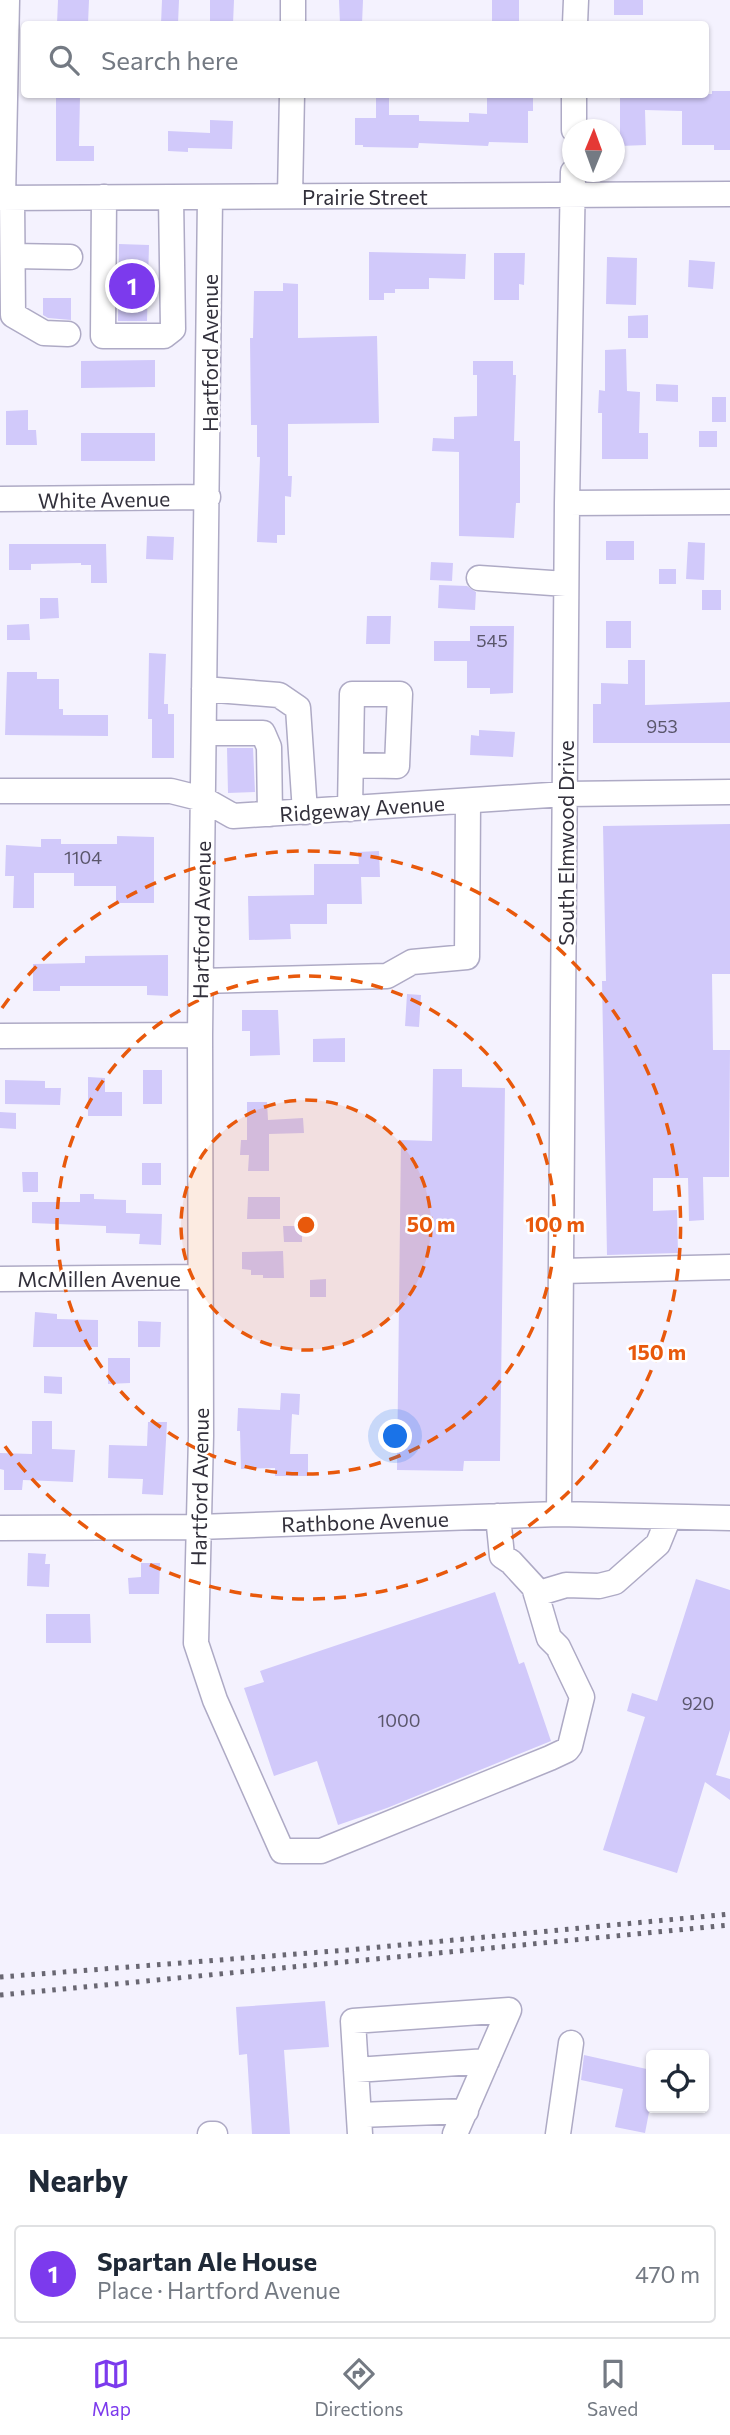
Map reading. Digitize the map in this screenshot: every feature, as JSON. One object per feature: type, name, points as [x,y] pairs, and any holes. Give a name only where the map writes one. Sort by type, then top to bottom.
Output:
[{"type":"street","points":[[6,0],[5,198],[13,256],[13,316],[44,333],[68,334]]},
{"type":"street","points":[[293,0],[293,21]]},
{"type":"street","points":[[575,21],[576,0]]},
{"type":"street","points":[[290,196],[292,98]]},
{"type":"street","points":[[574,98],[574,119]]},
{"type":"street","name":"Prairie Street","points":[[5,198],[290,196],[573,183],[730,194]]},
{"type":"street","name":"South Elmwood Drive","points":[[559,1514],[566,584],[573,183]]},
{"type":"street","points":[[104,197],[103,336],[164,336],[173,329],[171,197]]},
{"type":"street","name":"Hartford Avenue","points":[[210,197],[200,1035],[201,1436],[196,1643],[215,1700],[282,1851],[321,1851],[567,1750],[582,1697],[558,1647],[550,1638],[536,1594]]},
{"type":"street","points":[[13,256],[70,257]]},
{"type":"street","name":"White Avenue","points":[[0,499],[208,497]]},
{"type":"street","points":[[567,503],[730,502]]},
{"type":"street","points":[[479,578],[566,584]]},
{"type":"street","points":[[204,690],[279,695],[298,708],[305,812]]},
{"type":"street","points":[[204,733],[263,733],[269,747],[270,814]]},
{"type":"street","points":[[350,808],[351,765]]},
{"type":"street","name":"Ridgeway Avenue","points":[[0,791],[171,791],[202,799],[233,816],[565,794],[730,792]]},
{"type":"street","points":[[201,981],[387,976],[412,962],[467,957],[468,801]]},
{"type":"street","points":[[0,1036],[200,1035]]},
{"type":"street","points":[[561,1271],[730,1267]]},
{"type":"street","name":"McMillen Avenue","points":[[0,1279],[199,1277]]},
{"type":"street","name":"Rathbone Avenue","points":[[0,1528],[198,1527],[559,1514],[730,1518]]},
{"type":"street","points":[[498,1516],[502,1556],[534,1587],[536,1594],[566,1585],[600,1586],[615,1583],[658,1544],[670,1517]]},
{"type":"street","points":[[455,2134],[466,2110],[509,2010],[353,2021],[360,2124],[466,2110]]},
{"type":"street","points":[[558,2134],[571,2043]]},
{"type":"street","points":[[356,2070],[487,2061]]},
{"type":"building","points":[[58,0],[89,0],[88,21],[57,21]]},
{"type":"building","points":[[162,0],[179,0],[178,21],[161,21]]},
{"type":"building","points":[[210,0],[234,0],[233,21],[210,21]]},
{"type":"building","points":[[339,0],[363,0],[362,21],[340,21]]},
{"type":"building","points":[[492,0],[519,0],[519,21],[492,21]]},
{"type":"building","points":[[614,0],[643,0],[643,15],[614,15]]},
{"type":"building","points":[[712,91],[730,91],[730,150],[714,150],[714,145],[682,145],[682,111],[645,110],[646,145],[625,146],[625,119],[620,119],[620,98],[709,98],[709,94],[712,94]]},
{"type":"building","points":[[56,98],[80,98],[79,146],[94,146],[94,161],[56,161]]},
{"type":"building","points":[[376,98],[389,98],[389,115],[419,115],[419,121],[469,122],[469,113],[487,114],[487,98],[533,98],[533,111],[528,111],[528,143],[489,142],[488,146],[419,143],[418,148],[355,145],[355,118],[376,118]]},
{"type":"building","points":[[210,120],[233,121],[232,149],[188,148],[188,152],[168,151],[168,131],[210,133]]},
{"type":"building","points":[[119,244],[149,245],[147,321],[118,321]]},
{"type":"building","points":[[369,252],[466,254],[465,279],[429,278],[429,289],[395,289],[395,293],[384,293],[384,300],[369,300]]},
{"type":"building","points":[[494,253],[525,253],[524,285],[519,284],[519,300],[494,300]]},
{"type":"building","points":[[607,257],[637,258],[636,305],[606,304]]},
{"type":"building","points":[[689,260],[715,262],[713,289],[688,287]]},
{"type":"building","points":[[283,283],[298,284],[298,338],[377,336],[379,423],[288,424],[288,476],[292,476],[291,497],[285,496],[285,535],[277,535],[277,543],[257,542],[260,457],[257,457],[257,425],[251,425],[250,338],[253,338],[254,291],[283,291]]},
{"type":"building","points":[[43,298],[71,298],[71,320],[43,315]]},
{"type":"building","points":[[648,315],[648,338],[628,338],[628,316]]},
{"type":"building","points":[[626,349],[627,391],[640,392],[639,433],[648,433],[648,459],[602,459],[602,413],[598,413],[599,390],[605,391],[605,350]]},
{"type":"building","points":[[155,360],[155,387],[81,388],[81,361]]},
{"type":"building","points":[[473,361],[513,361],[513,375],[516,375],[514,441],[520,441],[520,503],[516,503],[514,538],[459,536],[459,452],[432,451],[433,438],[454,439],[454,417],[477,416],[477,375],[473,375]]},
{"type":"building","points":[[656,384],[678,385],[678,402],[656,401]]},
{"type":"building","points":[[712,397],[726,397],[726,422],[712,422]]},
{"type":"building","points":[[28,410],[28,430],[36,430],[37,445],[6,445],[6,411]]},
{"type":"building","points":[[699,431],[717,431],[717,447],[699,447]]},
{"type":"building","points":[[81,433],[155,433],[155,461],[81,461]]},
{"type":"building","points":[[147,536],[174,537],[173,560],[146,559]]},
{"type":"building","points":[[606,541],[634,541],[634,560],[606,560]]},
{"type":"building","points":[[688,542],[705,543],[704,580],[686,579]]},
{"type":"building","points":[[9,544],[106,544],[107,583],[91,583],[91,565],[81,563],[31,564],[31,570],[9,570]]},
{"type":"building","points":[[431,562],[453,563],[452,581],[430,580]]},
{"type":"building","points":[[659,569],[676,569],[676,584],[659,584]]},
{"type":"building","points":[[439,585],[467,586],[476,592],[475,610],[438,608]]},
{"type":"building","points":[[702,590],[721,590],[721,610],[702,610]]},
{"type":"building","points":[[40,598],[58,598],[59,618],[40,619]]},
{"type":"building","points":[[367,616],[391,616],[390,644],[366,644]]},
{"type":"building","points":[[606,621],[631,621],[631,648],[606,648]]},
{"type":"building","points":[[29,624],[30,640],[7,640],[7,625]]},
{"type":"building","points":[[470,626],[514,626],[513,693],[490,694],[490,688],[467,688],[467,661],[434,661],[434,641],[470,641]]},
{"type":"building","points":[[149,653],[166,654],[164,704],[168,704],[168,714],[174,714],[174,758],[152,758],[152,719],[148,719]]},
{"type":"building","points":[[628,660],[645,660],[645,705],[730,702],[730,743],[593,743],[593,704],[601,704],[601,683],[628,684]]},
{"type":"building","points":[[7,672],[37,672],[37,679],[59,679],[59,709],[63,709],[63,715],[108,715],[108,736],[5,735]]},
{"type":"building","points":[[479,730],[515,732],[513,757],[470,755],[471,735],[479,736]]},
{"type":"building","points":[[227,748],[253,748],[255,792],[228,793]]},
{"type":"building","points":[[730,824],[730,974],[712,974],[713,1050],[730,1050],[729,1177],[703,1177],[704,1220],[689,1221],[688,1178],[653,1178],[653,1211],[677,1210],[678,1253],[607,1255],[602,981],[606,981],[603,826]]},
{"type":"building","points":[[117,836],[154,837],[154,903],[116,903],[116,886],[74,886],[74,873],[34,873],[34,908],[13,908],[14,876],[5,876],[6,845],[41,847],[41,839],[61,839],[61,844],[117,844]]},
{"type":"building","points":[[379,851],[380,877],[361,877],[362,904],[327,904],[327,924],[290,924],[291,939],[249,940],[248,896],[314,895],[314,864],[359,864],[358,852]]},
{"type":"building","points":[[168,955],[168,996],[147,995],[147,986],[60,986],[60,991],[33,991],[33,964],[85,963],[85,956]]},
{"type":"building","points":[[407,994],[421,995],[419,1027],[405,1026]]},
{"type":"building","points":[[242,1010],[278,1010],[280,1055],[250,1056],[250,1031],[242,1031]]},
{"type":"building","points":[[345,1038],[345,1062],[313,1062],[313,1039]]},
{"type":"building","points":[[433,1069],[462,1069],[462,1087],[505,1088],[500,1461],[464,1461],[463,1471],[397,1470],[401,1140],[432,1141]]},
{"type":"building","points":[[143,1070],[162,1070],[162,1104],[143,1104]]},
{"type":"building","points":[[88,1077],[105,1078],[105,1092],[122,1092],[122,1116],[88,1116]]},
{"type":"building","points":[[5,1080],[45,1081],[45,1088],[61,1088],[60,1105],[5,1104]]},
{"type":"building","points":[[247,1102],[267,1102],[268,1120],[303,1118],[304,1133],[269,1134],[269,1171],[248,1171],[249,1155],[240,1155],[241,1140],[247,1140]]},
{"type":"building","points":[[0,1112],[16,1113],[16,1129],[0,1128]]},
{"type":"building","points":[[142,1163],[161,1163],[161,1185],[142,1185]]},
{"type":"building","points":[[22,1172],[38,1172],[38,1192],[23,1192]]},
{"type":"building","points":[[80,1194],[94,1194],[94,1199],[126,1200],[126,1213],[162,1214],[161,1245],[139,1244],[140,1234],[106,1233],[106,1226],[32,1223],[32,1202],[80,1202]]},
{"type":"building","points":[[248,1197],[280,1197],[280,1219],[247,1219]]},
{"type":"building","points":[[283,1226],[302,1226],[302,1242],[284,1242]]},
{"type":"building","points":[[283,1251],[284,1278],[263,1278],[263,1275],[251,1275],[251,1270],[242,1269],[242,1252]]},
{"type":"building","points":[[326,1279],[326,1297],[310,1297],[310,1280]]},
{"type":"building","points":[[35,1312],[57,1314],[57,1319],[98,1320],[98,1347],[33,1347]]},
{"type":"building","points":[[138,1321],[161,1322],[160,1347],[138,1347]]},
{"type":"building","points":[[108,1358],[130,1358],[130,1383],[108,1384]]},
{"type":"building","points":[[44,1376],[62,1377],[62,1394],[44,1393]]},
{"type":"building","points":[[281,1393],[300,1394],[299,1415],[292,1414],[290,1454],[308,1454],[308,1476],[275,1476],[275,1468],[241,1469],[240,1431],[237,1431],[238,1408],[280,1410]]},
{"type":"building","points":[[32,1421],[52,1421],[52,1449],[75,1450],[73,1482],[23,1480],[22,1490],[4,1490],[4,1470],[0,1469],[0,1453],[32,1454]]},
{"type":"building","points":[[148,1422],[167,1422],[163,1495],[142,1494],[143,1479],[108,1478],[109,1445],[147,1446]]},
{"type":"building","points":[[28,1553],[46,1554],[45,1564],[50,1564],[49,1587],[27,1586]]},
{"type":"building","points":[[141,1563],[160,1563],[159,1594],[129,1594],[128,1578],[141,1577]]},
{"type":"building","points":[[696,1579],[730,1590],[730,1730],[716,1775],[730,1779],[730,1800],[705,1782],[677,1873],[603,1850],[645,1717],[627,1711],[632,1693],[657,1701]]},
{"type":"building","points":[[495,1592],[519,1664],[524,1662],[551,1741],[387,1808],[338,1825],[317,1761],[274,1776],[244,1688],[264,1682],[260,1671]]},
{"type":"building","points":[[46,1614],[90,1614],[91,1643],[46,1643]]},
{"type":"building","points":[[325,2001],[329,2047],[284,2050],[290,2134],[252,2134],[247,2054],[239,2055],[236,2007]]},
{"type":"building","points":[[584,2055],[646,2069],[646,2113],[649,2113],[645,2133],[615,2127],[623,2089],[581,2080]]},
{"type":"railway","points":[[0,1977],[348,1950],[730,1914]]},
{"type":"railway","points":[[0,1995],[730,1925]]},
{"type":"place","name":"Spartan Ale House","points":[[132,286]]}]
